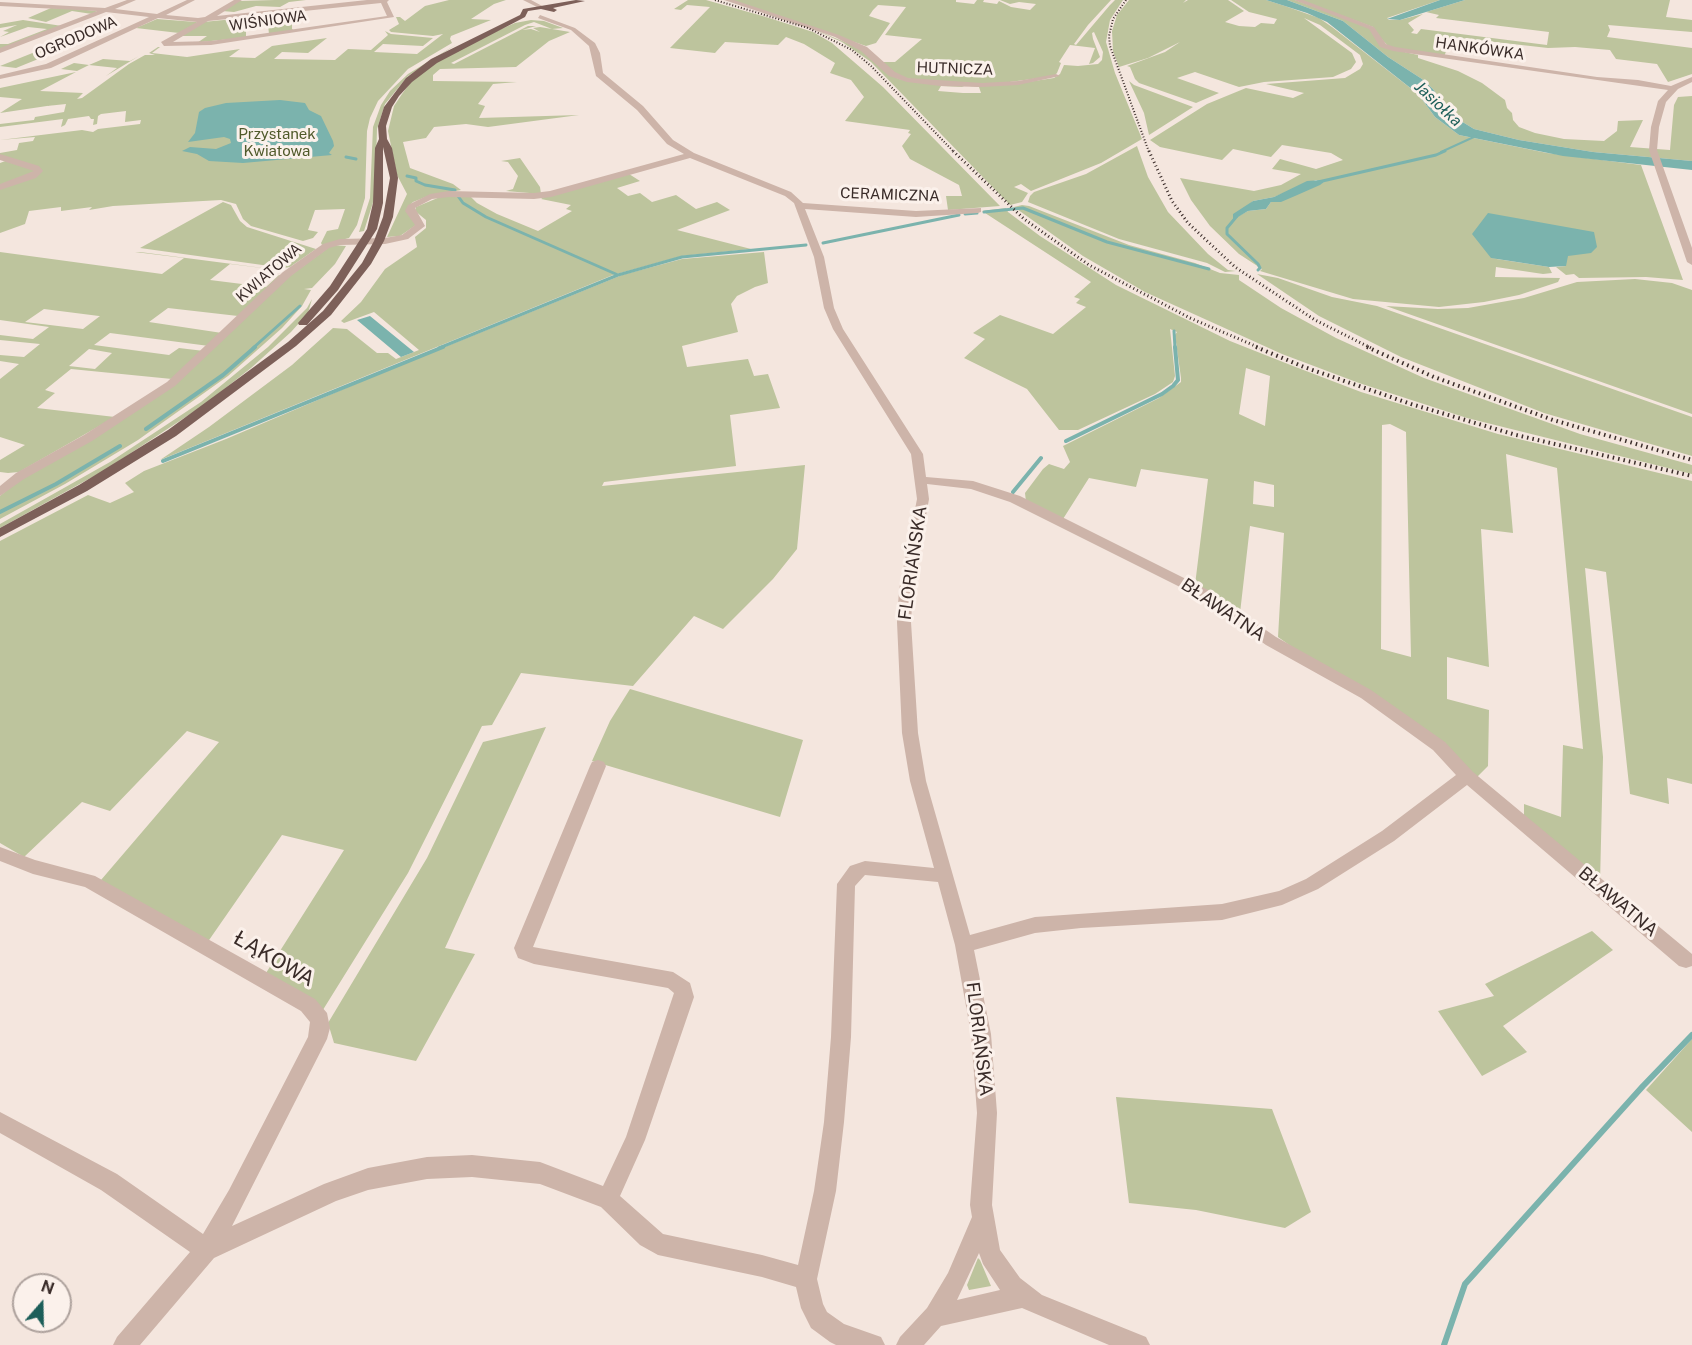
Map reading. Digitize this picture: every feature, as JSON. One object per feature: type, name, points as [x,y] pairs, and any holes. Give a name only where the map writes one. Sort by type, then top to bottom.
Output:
[{"type":"main road","points":[[263,364],[334,288],[366,241],[378,203],[382,126],[388,107],[409,80],[453,49],[543,7],[583,0]]},
{"type":"main road","points":[[531,14],[555,16],[583,0]]},
{"type":"main road","points":[[543,7],[555,16]]},
{"type":"main road","points":[[0,533],[83,488],[152,446],[292,344],[327,313],[357,277],[379,241],[388,217],[394,185],[388,148],[383,139]]},
{"type":"street","points":[[0,51],[133,0]]},
{"type":"street","name":"OGRODOWA","points":[[0,77],[47,67],[192,0]]},
{"type":"street","points":[[204,20],[238,0]]},
{"type":"street","points":[[0,4],[107,10],[157,17],[204,20],[384,0]]},
{"type":"street","name":"WIŚNIOWA","points":[[204,20],[164,44],[211,43],[391,17],[384,0]]},
{"type":"street","points":[[543,7],[525,0],[523,3],[531,14],[555,16],[592,45],[596,53],[600,75],[640,108],[670,142],[691,155],[788,194],[800,206]]},
{"type":"street","name":"HUTNICZA","points":[[727,0],[837,36],[864,49],[892,74],[910,81],[982,85],[1018,83],[1056,76]]},
{"type":"street","name":"HANKÓWKA","points":[[1297,0],[1372,28],[1383,45],[1393,49],[1585,78],[1638,82],[1673,89]]},
{"type":"street","points":[[1692,79],[1673,89],[1662,101],[1655,127],[1653,150],[1692,262]]},
{"type":"street","name":"KWIATOWA","points":[[0,492],[17,478],[67,450],[165,388],[196,362],[250,307],[317,251],[337,242],[400,238],[420,226],[410,208],[430,197],[448,194],[534,196],[551,194],[691,155]]},
{"type":"street","points":[[0,157],[39,170],[33,176],[0,187]]},
{"type":"street","name":"CERAMICZNA","points":[[800,206],[916,214],[978,210]]},
{"type":"street","name":"FLORIAŃSKA","points":[[800,206],[819,257],[829,308],[838,329],[914,448],[920,462],[923,499],[921,519],[904,605],[910,722],[918,781],[946,876],[974,988],[984,1065],[987,1113],[982,1220],[986,1240],[996,1265],[1012,1286],[1034,1303],[1138,1345]]},
{"type":"street","name":"BŁAWATNA","points":[[921,480],[973,485],[1011,498],[1203,593],[1271,642],[1366,694],[1401,717],[1438,746],[1467,776],[1686,960]]},
{"type":"street","points":[[598,766],[524,948],[525,952],[534,956],[673,980],[684,989],[684,997],[635,1140],[608,1199]]},
{"type":"street","points":[[964,945],[1035,925],[1222,912],[1282,898],[1312,884],[1388,836],[1467,776]]},
{"type":"street","name":"ŁĄKOWA","points":[[0,854],[33,867],[89,881],[308,1005],[320,1019],[317,1039],[237,1198],[206,1250],[125,1345]]},
{"type":"street","points":[[873,1345],[838,1334],[819,1320],[810,1302],[806,1279],[825,1191],[834,1122],[841,1037],[846,884],[856,871],[865,868],[946,876]]},
{"type":"street","points":[[0,1122],[109,1182],[206,1250],[332,1192],[368,1179],[426,1168],[472,1166],[540,1173],[608,1199],[658,1244],[762,1266],[806,1279]]},
{"type":"street","name":"FLORIAŃSKA","points":[[908,1345],[935,1316],[956,1281],[982,1220]]},
{"type":"street","points":[[935,1316],[1025,1296]]},
{"type":"green space","points":[[306,0],[289,2],[280,7],[256,6],[234,12],[222,11],[239,1]]},
{"type":"green space","name":"Przystanek Kwiatowa","points":[[449,0],[506,0],[494,4],[471,19],[491,20],[451,36],[452,43],[408,69],[378,101],[367,131],[365,198],[357,225],[349,238],[322,245],[321,243],[327,231],[338,229],[345,209],[315,210],[308,230],[318,232],[313,238],[303,241],[251,226],[243,219],[236,204],[221,200],[113,206],[89,210],[92,207],[61,211],[61,207],[29,211],[25,224],[0,233],[0,188],[32,178],[42,171],[0,155],[0,153],[17,150],[19,143],[33,141],[35,137],[0,140],[82,130],[93,132],[98,129],[140,124],[141,120],[125,122],[126,111],[101,114],[98,116],[97,124],[93,125],[94,119],[89,116],[68,119],[61,127],[63,119],[0,127],[0,124],[34,120],[35,117],[64,112],[66,104],[47,106],[67,103],[0,113],[22,99],[0,97],[0,88],[76,72],[40,91],[83,93],[77,99],[82,98],[129,64],[145,55],[155,55],[149,53],[158,47],[160,47],[152,53],[187,57],[240,49],[229,57],[255,58],[272,46],[327,38],[308,53],[282,52],[274,59],[335,60],[348,49],[371,50],[388,35],[385,31],[391,34],[433,38],[423,46],[383,44],[374,52],[417,54],[443,34],[433,36],[391,32],[389,30],[399,24],[396,17],[405,21],[425,6]]},
{"type":"green space","points":[[688,0],[706,0],[766,17],[813,32],[832,43],[883,87],[1000,206],[948,210],[946,196],[962,196],[959,185],[910,159],[902,146],[911,134],[908,133],[910,130],[845,121],[864,97],[851,80],[830,73],[835,63],[804,44],[786,37],[778,45],[725,42],[715,53],[670,48],[710,7],[687,5],[681,10],[674,9]]},
{"type":"green space","points":[[729,0],[956,0],[956,2],[974,4],[977,0],[984,0],[983,2],[997,4],[999,1],[1011,7],[1030,10],[1036,4],[1019,2],[1010,4],[1000,0],[1111,0],[1088,25],[1074,44],[1076,45],[1115,0],[1123,0],[1110,20],[1106,42],[1115,73],[1142,139],[1101,163],[1031,191],[1021,184],[1014,187],[1028,193],[1022,202],[1010,205],[871,62],[842,42],[808,27],[862,49],[888,73],[899,79],[923,83],[962,86],[964,87],[941,86],[938,91],[963,93],[981,93],[979,87],[969,86],[1014,84],[1054,78],[1060,74],[1064,65],[1098,64],[1102,60],[1103,52],[1094,32],[1092,33],[1093,39],[1100,57],[1089,64],[1095,48],[1070,45],[1059,62],[1061,63],[1054,76],[995,84],[934,83],[900,77],[881,62],[895,62],[922,39],[885,35],[906,7],[878,5],[869,16],[890,23],[876,43],[866,46]]},
{"type":"green space","points":[[1129,0],[1186,0],[1183,3],[1188,0],[1228,0],[1244,11],[1225,22],[1255,27],[1261,23],[1274,24],[1277,19],[1249,12],[1231,0],[1266,0],[1319,18],[1332,27],[1418,94],[1435,117],[1459,135],[1547,153],[1641,165],[1683,280],[1646,277],[1579,278],[1574,274],[1566,275],[1556,267],[1566,266],[1490,258],[1549,267],[1552,273],[1543,274],[1496,267],[1495,277],[1560,278],[1558,282],[1519,295],[1439,307],[1353,299],[1260,271],[1262,269],[1239,254],[1210,226],[1191,200],[1180,178],[1254,191],[1281,185],[1301,174],[1272,169],[1280,159],[1316,169],[1343,160],[1331,153],[1282,145],[1271,157],[1233,149],[1222,160],[1160,147],[1150,140],[1207,104],[1246,88],[1293,98],[1304,93],[1266,84],[1345,78],[1360,69],[1363,64],[1360,55],[1320,25],[1304,18],[1352,53],[1356,62],[1351,69],[1333,77],[1264,82],[1239,87],[1195,72],[1177,78],[1219,93],[1196,103],[1139,83],[1130,67],[1127,66],[1165,52],[1180,42],[1148,58],[1119,67],[1113,51],[1112,31],[1117,15]],"holes":[[[1316,180],[1324,182],[1281,201],[1271,202],[1266,209],[1248,211],[1233,219],[1253,201],[1274,197]]]},
{"type":"green space","points":[[1287,0],[1295,0],[1371,28],[1391,49],[1418,55],[1418,58],[1458,71],[1482,83],[1505,100],[1513,120],[1519,127],[1535,133],[1564,139],[1604,141],[1617,131],[1618,121],[1643,120],[1630,147],[1670,150],[1674,105],[1678,97],[1692,96],[1692,161],[1593,152],[1519,140],[1474,129],[1448,110],[1433,89],[1422,79],[1388,57],[1343,21]]},
{"type":"green space","points":[[1299,0],[1440,0],[1387,18],[1400,20],[1423,14],[1408,23],[1414,30],[1411,33],[1417,34],[1421,29],[1547,45],[1549,32],[1436,18],[1439,15],[1426,12],[1465,0],[1670,0],[1666,17],[1692,20],[1692,32],[1608,25],[1610,30],[1607,37],[1692,48],[1692,74],[1668,82],[1657,64],[1616,59],[1610,50],[1575,47],[1548,48],[1451,37],[1444,57],[1395,49],[1384,44],[1373,27]]},
{"type":"green space","points":[[51,8],[97,11],[92,14],[72,11],[46,22],[28,18]]},
{"type":"green space","points":[[276,15],[247,22],[268,23],[269,25],[292,22],[292,29],[295,31],[269,34],[268,25],[246,28],[246,36],[259,36],[198,42],[207,36],[182,36],[173,40],[203,22]]},
{"type":"green space","points":[[157,19],[198,23],[179,33],[136,28]]},
{"type":"green space","points":[[23,20],[62,26],[0,49],[0,44],[8,44],[47,29],[28,27],[0,37],[9,32],[3,31],[17,25],[0,28],[0,24]]},
{"type":"green space","points":[[531,20],[544,21],[563,28],[552,29],[570,32],[549,41],[516,67],[440,69],[433,75],[433,81],[517,82],[493,84],[478,104],[485,106],[479,118],[579,115],[488,127],[466,124],[434,127],[426,138],[403,142],[410,168],[453,184],[461,190],[428,196],[413,202],[408,207],[416,225],[400,236],[387,237],[407,194],[397,175],[388,131],[394,106],[410,83],[429,67],[472,42],[515,23]],"holes":[[[534,22],[552,29],[533,28],[540,32],[531,29],[522,30],[536,26],[528,26],[454,64],[451,63],[525,25]]]},
{"type":"green space","points":[[457,44],[408,76],[385,104],[377,129],[375,196],[364,231],[359,232],[370,198],[373,127],[381,105],[390,91],[408,74]]},
{"type":"green space","points":[[50,46],[63,49],[16,68],[0,66]]},
{"type":"green space","points":[[139,56],[106,76],[117,68],[89,65],[103,59],[130,61]]},
{"type":"green space","points":[[74,63],[89,65],[77,71],[61,69]]},
{"type":"green space","points":[[1129,81],[1134,85],[1193,107],[1149,135],[1144,113]]},
{"type":"green space","points":[[1137,146],[1148,177],[1168,212],[1208,254],[1228,270],[1236,271],[1225,272],[1207,263],[1119,239],[1028,202],[1034,192],[1086,174]]},
{"type":"green space","points":[[520,158],[540,187],[541,194],[506,191],[513,189],[518,176],[508,162],[501,161]]},
{"type":"green space","points":[[8,160],[36,171],[0,186],[0,163]]},
{"type":"green space","points":[[629,174],[640,181],[617,188],[628,196],[640,193],[652,202],[676,195],[696,209],[717,202],[730,210],[677,230],[751,249],[682,256],[613,275],[160,460],[209,427],[292,365],[333,328],[347,329],[377,353],[388,353],[396,359],[419,350],[374,312],[344,323],[341,321],[361,302],[385,269],[417,247],[415,237],[426,228],[426,220],[415,211],[416,207],[440,197],[470,196],[477,203],[497,214],[538,231],[572,211],[566,209],[571,205],[541,199],[544,197]]},
{"type":"green space","points":[[223,202],[231,205],[240,221],[247,227],[316,249],[290,267],[284,268],[140,248]]},
{"type":"green space","points":[[1022,205],[1129,245],[1195,263],[1220,273],[1239,275],[1239,280],[1281,308],[1336,338],[1424,378],[1580,434],[1692,465],[1692,474],[1467,418],[1359,383],[1282,354],[1145,292],[1083,256],[1014,207]]},
{"type":"green space","points":[[1006,208],[1008,212],[1040,236],[1116,285],[1230,341],[1361,392],[1498,434],[1692,481],[1692,784],[1667,778],[1669,804],[1630,794],[1606,572],[1585,568],[1603,757],[1600,883],[1524,817],[1524,804],[1561,817],[1563,745],[1583,749],[1557,468],[1506,454],[1513,533],[1481,529],[1489,667],[1447,657],[1447,699],[1489,710],[1488,766],[1476,778],[1278,637],[1284,533],[1250,526],[1240,613],[1195,585],[1208,479],[1141,469],[1136,487],[1089,478],[1063,519],[1026,502],[1025,493],[1043,469],[1049,464],[1064,469],[1070,462],[1063,446],[1159,398],[1181,382],[1175,335],[1177,332],[1170,329],[1175,376],[1173,382],[1155,394],[1078,430],[1059,430],[1027,389],[964,358],[985,339],[973,333],[1000,315],[1053,334],[1086,307],[1076,303],[1080,299],[1074,297],[1091,282],[982,211]],"holes":[[[1246,368],[1270,376],[1265,426],[1239,414]],[[1390,424],[1406,432],[1411,657],[1381,649],[1382,425]],[[1254,481],[1274,485],[1274,507],[1253,504]]]},
{"type":"green space","points":[[332,245],[346,246],[335,264],[312,288],[304,289],[311,290],[302,306],[282,328],[228,376],[138,440],[65,484],[0,519],[0,496],[21,478],[163,392],[280,283]]},
{"type":"green space","points":[[0,252],[162,274],[184,258],[135,252],[140,252],[286,271],[230,264],[210,280],[266,287],[279,275],[283,276],[238,316],[168,308],[149,322],[222,333],[209,346],[110,333],[94,345],[169,355],[179,348],[204,351],[172,379],[71,369],[45,390],[55,393],[37,408],[115,417],[19,472],[8,473],[0,472],[0,460],[25,445],[0,437],[0,379],[19,364],[0,361],[0,355],[24,357],[40,344],[0,340],[0,335],[33,339],[49,327],[0,320]],"holes":[[[44,309],[99,316],[100,316],[83,329],[25,322]],[[89,349],[112,353],[95,369],[69,366]]]},
{"type":"green space","points":[[764,252],[768,283],[737,296],[731,304],[738,332],[682,346],[687,367],[748,359],[754,376],[768,374],[780,408],[730,415],[736,466],[604,482],[602,486],[805,465],[797,549],[773,579],[723,629],[694,616],[633,686],[521,673],[492,725],[482,726],[408,873],[321,1013],[266,973],[344,850],[282,835],[207,943],[101,880],[219,742],[187,731],[110,811],[82,802],[24,857],[0,843],[0,541],[88,495],[110,503],[134,492],[125,483],[144,471],[622,275],[682,259]]},
{"type":"green space","points":[[1257,274],[1278,278],[1332,297],[1377,306],[1692,417],[1692,456],[1544,413],[1401,357],[1319,316]]},
{"type":"green space","points":[[1635,279],[1672,283],[1692,290],[1692,414],[1386,306],[1468,308],[1524,298],[1577,282]]},
{"type":"green space","points":[[312,299],[308,313],[291,332],[251,368],[204,405],[105,470],[0,528],[0,524],[110,462],[201,402],[268,347],[307,308]]},
{"type":"green space","points":[[630,689],[803,740],[780,817],[592,761],[610,721]]},
{"type":"green space","points":[[546,727],[445,948],[475,954],[416,1061],[334,1043],[328,1023],[427,858],[483,742]]},
{"type":"green space","points":[[1592,931],[1613,950],[1503,1026],[1527,1052],[1482,1076],[1438,1011],[1494,996],[1485,984]]},
{"type":"green space","points":[[1692,1039],[1692,1132],[1646,1090]]},
{"type":"green space","points":[[1116,1097],[1272,1109],[1311,1212],[1285,1228],[1196,1210],[1129,1203]]},
{"type":"green space","points":[[978,1258],[991,1286],[969,1290],[967,1285]]},
{"type":"water","name":"Jasiołka","points":[[1266,0],[1287,0],[1343,21],[1388,57],[1422,79],[1433,89],[1448,110],[1474,129],[1519,140],[1593,152],[1692,161],[1692,170],[1563,156],[1459,135],[1435,117],[1418,94],[1327,22]]},
{"type":"water","points":[[1440,0],[1465,0],[1400,20],[1387,19]]},
{"type":"water","points":[[280,100],[305,103],[309,110],[321,116],[333,141],[334,146],[329,153],[332,155],[243,163],[209,161],[197,154],[182,151],[190,147],[216,149],[231,143],[230,139],[224,137],[188,142],[195,133],[199,112],[205,108],[226,103]]},
{"type":"water","points":[[1322,180],[1324,182],[1320,185],[1281,202],[1271,202],[1266,209],[1248,211],[1233,220],[1233,214],[1253,201],[1274,197],[1307,181]]},
{"type":"water","points":[[1488,213],[1594,232],[1597,247],[1591,253],[1568,256],[1566,266],[1549,267],[1491,258],[1472,234]]},
{"type":"water","points":[[370,316],[414,352],[401,357],[357,320]]},
{"type":"waterway","points":[[1441,152],[1476,136]]},
{"type":"waterway","points":[[1318,182],[1445,151]]},
{"type":"waterway","points":[[346,157],[356,159]]},
{"type":"waterway","points":[[407,176],[416,178],[416,181],[425,185],[455,190]]},
{"type":"waterway","points":[[458,196],[463,203],[486,217],[618,275]]},
{"type":"waterway","points":[[984,212],[1023,208],[1107,242],[1209,269]]},
{"type":"waterway","points":[[965,214],[977,213]]},
{"type":"waterway","points":[[823,243],[959,215]]},
{"type":"waterway","points":[[1237,216],[1227,228],[1227,234],[1258,264],[1260,268],[1258,270]]},
{"type":"waterway","points":[[618,275],[682,257],[806,245]]},
{"type":"waterway","points":[[439,348],[618,275]]},
{"type":"waterway","points":[[253,348],[300,306]]},
{"type":"waterway","points":[[1174,331],[1175,348]]},
{"type":"waterway","points":[[146,429],[223,375],[255,347]]},
{"type":"waterway","points":[[163,461],[443,347]]},
{"type":"waterway","points":[[1066,441],[1162,394],[1173,386],[1178,380],[1175,347]]},
{"type":"waterway","points":[[0,512],[56,484],[120,446]]},
{"type":"waterway","points":[[1013,492],[1041,458]]},
{"type":"waterway","points":[[1444,1345],[1465,1284],[1643,1086],[1692,1035]]},
{"type":"railway","points":[[715,0],[808,28],[852,50],[871,66],[953,151]]},
{"type":"railway","points":[[1126,0],[1113,19],[1109,36],[1110,46],[1149,152]]},
{"type":"railway","points":[[953,151],[1024,219],[1089,265],[1190,318],[1260,348]]},
{"type":"railway","points":[[1149,151],[1172,201],[1188,223],[1235,267],[1315,320],[1371,348]]},
{"type":"railway","points":[[1256,347],[1304,367],[1411,404],[1516,435],[1692,476]]},
{"type":"railway","points":[[1367,347],[1434,377],[1553,420],[1692,460]]}]
